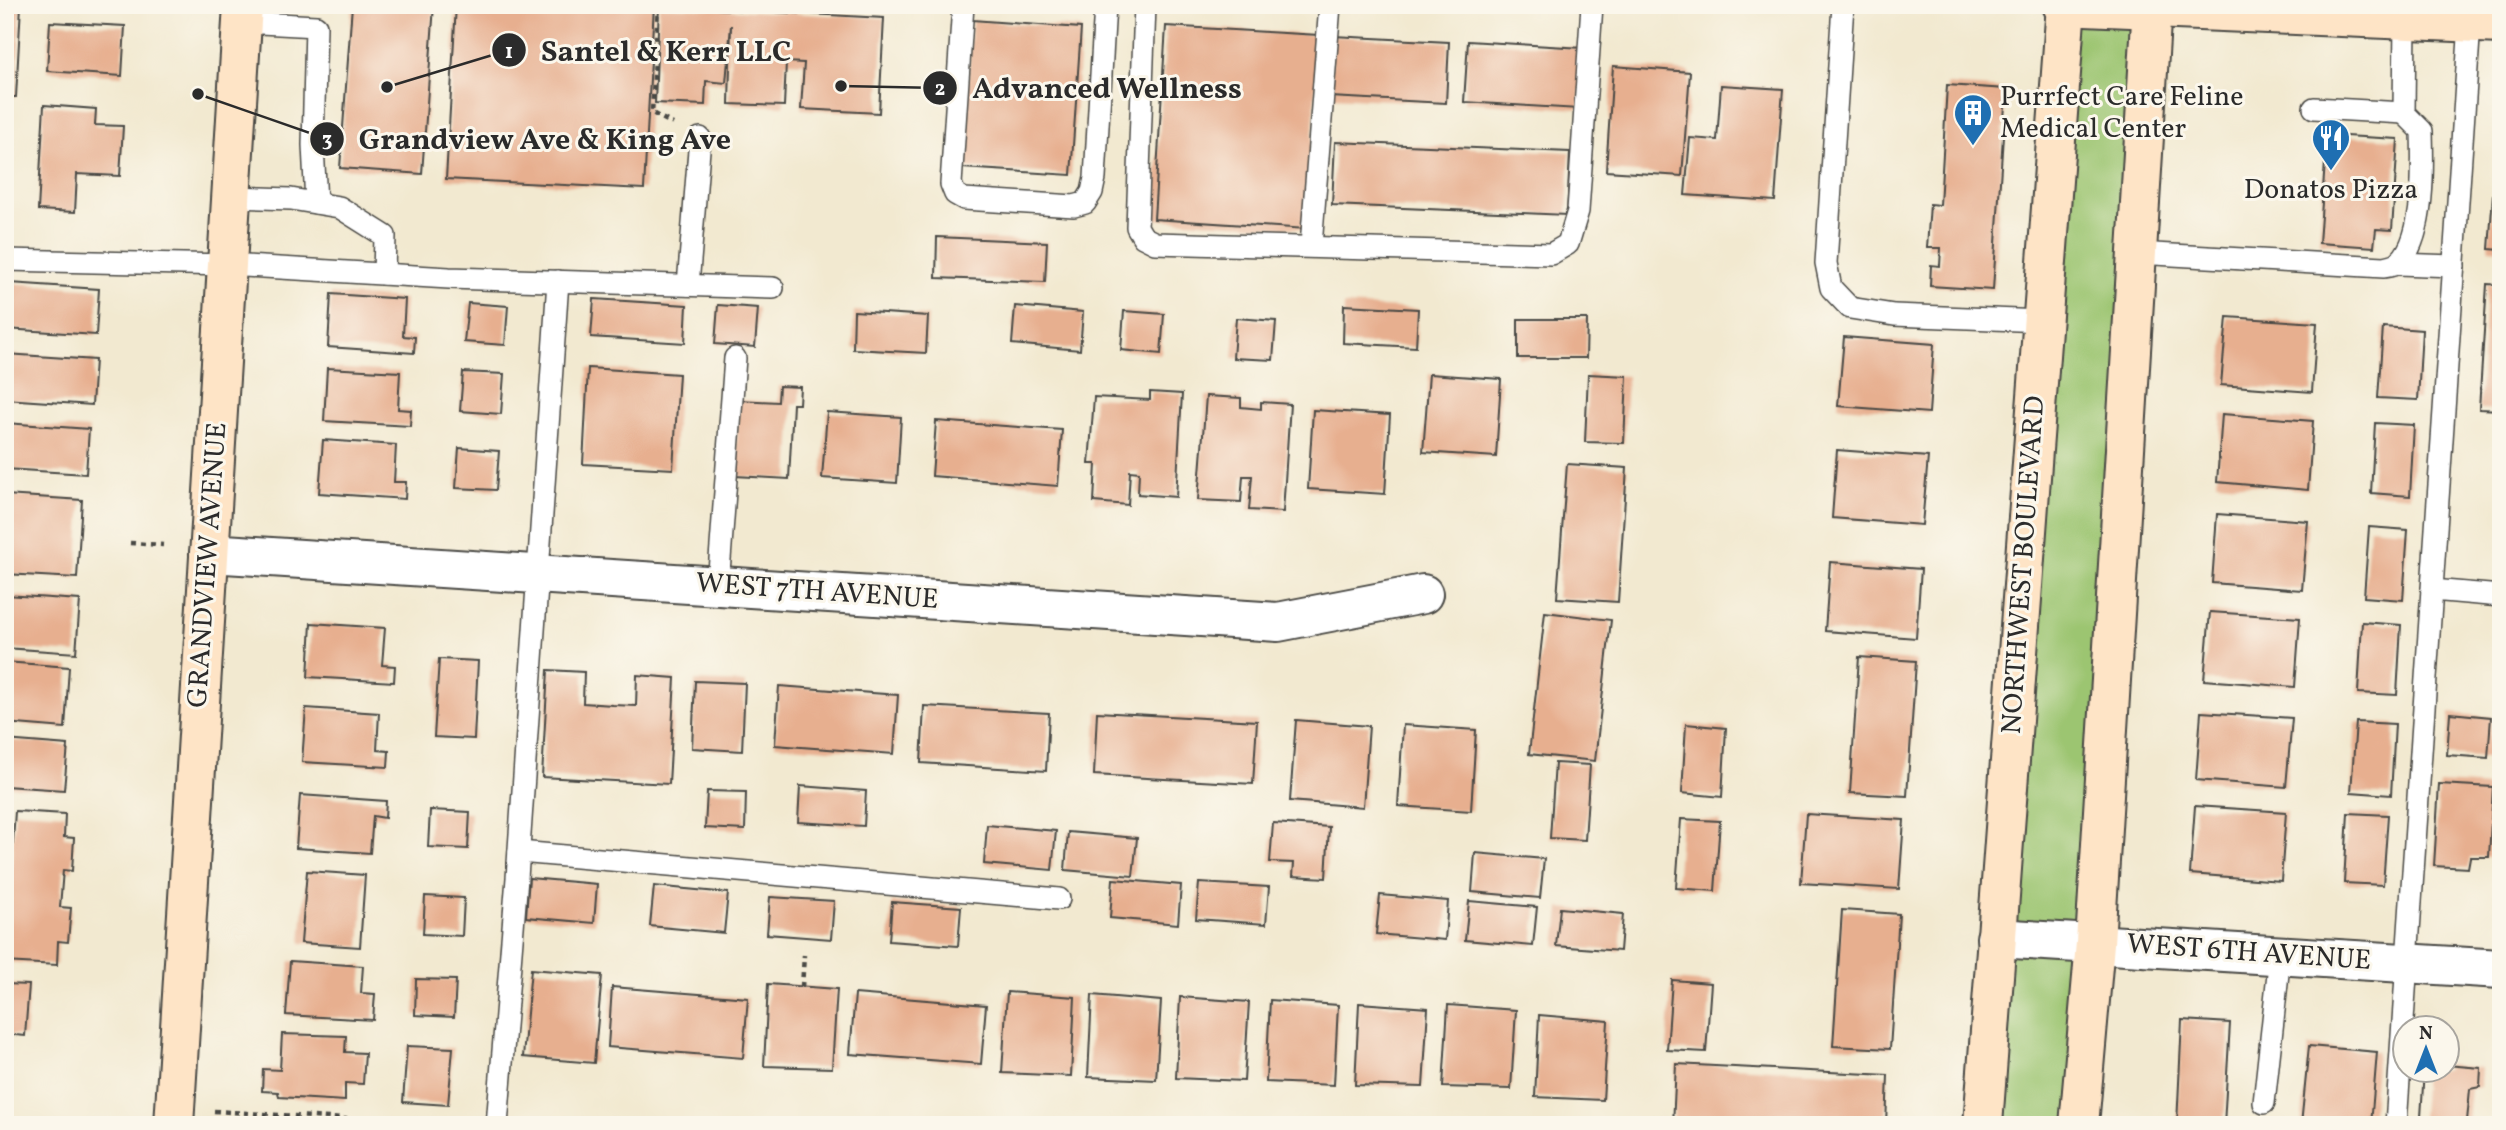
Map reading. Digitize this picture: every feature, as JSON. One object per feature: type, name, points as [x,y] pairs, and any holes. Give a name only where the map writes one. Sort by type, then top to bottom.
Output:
[{"type":"main road","name":"NORTHWEST BOULEVARD","points":[[1983,1125],[2064,5]]},
{"type":"main road","points":[[2064,5],[2423,15],[2485,24]]},
{"type":"main road","points":[[2078,1125],[2095,943],[2152,7]]},
{"type":"main road","name":"GRANDVIEW AVENUE","points":[[174,1125],[242,14]]},
{"type":"street","name":"WEST 7TH AVENUE","points":[[209,553],[1278,622],[1423,594]]},
{"type":"street","name":"WEST 6TH AVENUE","points":[[1997,938],[2501,969]]},
{"type":"lane","points":[[962,5],[951,184],[955,194],[964,199],[1074,206],[1085,203],[1092,192],[1095,178],[1105,5]]},
{"type":"lane","points":[[1145,5],[1137,228],[1143,237],[1155,243],[1551,254],[1568,244],[1578,211],[1592,5]]},
{"type":"lane","points":[[1311,246],[1330,5]]},
{"type":"lane","points":[[1843,5],[1826,263],[1831,288],[1850,308],[1894,315],[2042,321]]},
{"type":"lane","points":[[242,14],[316,26],[313,145],[316,203]]},
{"type":"lane","points":[[2404,113],[2423,15]]},
{"type":"lane","points":[[2396,1125],[2454,266],[2485,24]]},
{"type":"lane","points":[[2314,108],[2404,113],[2422,131],[2423,159],[2415,230],[2408,250],[2398,264]]},
{"type":"lane","points":[[688,285],[700,138]]},
{"type":"lane","points":[[232,197],[291,199],[338,207],[385,236],[384,274]]},
{"type":"lane","points":[[2137,253],[2252,250],[2384,267],[2398,264],[2454,266]]},
{"type":"lane","points":[[5,260],[228,265],[384,274],[773,288]]},
{"type":"lane","points":[[497,1125],[519,852],[558,281]]},
{"type":"lane","points":[[718,586],[735,358]]},
{"type":"lane","points":[[2432,590],[2501,596]]},
{"type":"lane","points":[[519,852],[1059,900]]},
{"type":"lane","points":[[2264,1103],[2280,955]]},
{"type":"path","points":[[658,5],[652,113],[700,138]]},
{"type":"path","points":[[130,543],[163,545]]},
{"type":"path","points":[[802,987],[804,955]]},
{"type":"path","points":[[212,1111],[443,1125]]},
{"type":"green space","points":[[2066,5],[2152,9],[2079,1125],[1983,1125]]},
{"type":"building","points":[[5,5],[21,5],[16,97],[5,97]]},
{"type":"building","points":[[352,5],[434,5],[422,174],[340,168]]},
{"type":"building","points":[[456,5],[654,5],[644,189],[446,179]]},
{"type":"building","points":[[659,6],[884,18],[879,113],[801,109],[804,63],[786,62],[784,106],[729,104],[731,25],[726,83],[706,81],[705,105],[655,103]]},
{"type":"building","points":[[972,20],[1081,28],[1071,175],[962,168]]},
{"type":"building","points":[[50,22],[125,26],[122,76],[47,71]]},
{"type":"building","points":[[1166,26],[1319,35],[1307,229],[1154,219]]},
{"type":"building","points":[[1333,36],[1449,42],[1446,103],[1330,97]]},
{"type":"building","points":[[1468,41],[1583,48],[1579,109],[1464,102]]},
{"type":"building","points":[[1613,66],[1690,72],[1682,176],[1606,171]]},
{"type":"building","points":[[1721,85],[1783,89],[1775,201],[1685,195],[1690,138],[1717,140]]},
{"type":"building","name":"Purrfect Care Feline Medical Center","points":[[1947,85],[2006,89],[1993,290],[1930,286],[1931,265],[1940,266],[1941,248],[1927,248],[1930,204],[1940,205]]},
{"type":"building","points":[[44,105],[96,109],[95,125],[123,126],[120,176],[77,174],[75,212],[38,210]]},
{"type":"building","points":[[2498,124],[2501,124],[2501,250],[2489,249]]},
{"type":"building","points":[[2327,135],[2398,139],[2392,230],[2376,229],[2374,247],[2319,243]]},
{"type":"building","points":[[1335,142],[1570,152],[1567,215],[1332,205]]},
{"type":"building","points":[[937,237],[1047,242],[1045,282],[936,278]]},
{"type":"building","points":[[10,283],[99,289],[96,335],[6,329]]},
{"type":"building","points":[[2487,284],[2501,285],[2501,410],[2479,409]]},
{"type":"building","points":[[331,294],[405,299],[403,336],[415,337],[414,353],[328,347]]},
{"type":"building","points":[[594,299],[687,305],[685,343],[591,337]]},
{"type":"building","points":[[468,303],[508,306],[505,345],[464,342]]},
{"type":"building","points":[[718,305],[758,308],[755,347],[715,344]]},
{"type":"building","points":[[1344,305],[1418,309],[1416,347],[1343,343]]},
{"type":"building","points":[[1015,306],[1083,312],[1080,350],[1012,344]]},
{"type":"building","points":[[854,311],[928,316],[926,353],[853,349]]},
{"type":"building","points":[[1124,311],[1164,314],[1161,354],[1121,350]]},
{"type":"building","points":[[2227,317],[2317,323],[2312,392],[2221,385]]},
{"type":"building","points":[[1236,318],[1276,321],[1273,360],[1233,358]]},
{"type":"building","points":[[1518,319],[1587,319],[1586,358],[1518,358]]},
{"type":"building","points":[[2383,327],[2422,330],[2418,400],[2378,398]]},
{"type":"building","points":[[1844,337],[1934,344],[1929,413],[1838,406]]},
{"type":"building","points":[[6,354],[95,360],[92,405],[5,399]]},
{"type":"building","points":[[327,368],[400,372],[398,409],[411,410],[410,426],[324,421]]},
{"type":"building","points":[[588,368],[679,374],[673,469],[583,464]]},
{"type":"building","points":[[463,372],[504,374],[501,414],[460,411]]},
{"type":"building","points":[[1429,374],[1501,379],[1496,457],[1423,452]]},
{"type":"building","points":[[1588,374],[1627,376],[1624,443],[1585,442]]},
{"type":"building","points":[[779,386],[800,387],[799,404],[793,404],[789,479],[735,476],[739,400],[778,402]]},
{"type":"building","points":[[1150,392],[1182,394],[1176,497],[1138,494],[1139,472],[1130,471],[1128,505],[1094,502],[1096,464],[1089,464],[1094,397],[1150,400]]},
{"type":"building","points":[[1206,396],[1241,398],[1241,407],[1261,409],[1261,402],[1290,404],[1283,512],[1249,510],[1252,476],[1243,476],[1241,502],[1198,500]]},
{"type":"building","points":[[1313,410],[1390,415],[1385,494],[1308,489]]},
{"type":"building","points":[[827,412],[901,417],[897,483],[822,478]]},
{"type":"building","points":[[2222,414],[2313,421],[2308,490],[2217,482]]},
{"type":"building","points":[[936,421],[1062,430],[1058,486],[932,476]]},
{"type":"building","points":[[5,423],[89,429],[86,474],[5,469]]},
{"type":"building","points":[[2375,423],[2414,425],[2410,496],[2371,493]]},
{"type":"building","points":[[323,440],[396,445],[394,482],[406,482],[405,499],[319,493]]},
{"type":"building","points":[[459,448],[499,451],[496,490],[456,488]]},
{"type":"building","points":[[1837,450],[1928,457],[1922,525],[1832,518]]},
{"type":"building","points":[[1567,464],[1627,468],[1618,602],[1557,598]]},
{"type":"building","points":[[5,495],[82,500],[77,578],[5,574]]},
{"type":"building","points":[[2217,514],[2308,521],[2302,590],[2212,583]]},
{"type":"building","points":[[2369,527],[2408,530],[2403,600],[2364,597]]},
{"type":"building","points":[[1830,562],[1921,569],[1916,638],[1825,631]]},
{"type":"building","points":[[6,595],[80,600],[76,653],[5,648]]},
{"type":"building","points":[[1545,612],[1611,620],[1595,761],[1529,754]]},
{"type":"building","points":[[2210,612],[2300,618],[2295,687],[2204,680]]},
{"type":"building","points":[[2362,622],[2401,625],[2397,695],[2358,693]]},
{"type":"building","points":[[311,623],[385,628],[382,665],[395,666],[394,682],[308,677]]},
{"type":"building","points":[[1859,657],[1916,661],[1907,796],[1850,793]]},
{"type":"building","points":[[439,659],[478,661],[474,739],[434,737]]},
{"type":"building","points":[[5,662],[69,667],[65,728],[5,723]]},
{"type":"building","points":[[548,670],[584,672],[583,703],[613,705],[636,706],[637,675],[675,678],[669,784],[542,777]]},
{"type":"building","points":[[695,681],[745,683],[742,751],[692,748]]},
{"type":"building","points":[[779,686],[898,695],[894,754],[775,745]]},
{"type":"building","points":[[924,706],[1049,713],[1046,771],[921,763]]},
{"type":"building","points":[[306,708],[379,713],[377,750],[389,751],[388,767],[302,762]]},
{"type":"building","points":[[1097,712],[1257,721],[1253,784],[1094,775]]},
{"type":"building","points":[[2201,712],[2292,718],[2286,787],[2196,780]]},
{"type":"building","points":[[2450,713],[2491,717],[2488,758],[2447,755]]},
{"type":"building","points":[[1296,720],[1369,726],[1363,807],[1290,801]]},
{"type":"building","points":[[2356,722],[2395,724],[2391,795],[2351,792]]},
{"type":"building","points":[[1686,724],[1726,728],[1722,797],[1682,793]]},
{"type":"building","points":[[1403,725],[1476,730],[1471,811],[1398,806]]},
{"type":"building","points":[[5,740],[68,745],[64,790],[5,786]]},
{"type":"building","points":[[1555,763],[1590,765],[1585,840],[1550,838]]},
{"type":"building","points":[[2439,784],[2493,787],[2489,857],[2470,857],[2468,868],[2434,866]]},
{"type":"building","points":[[800,786],[866,791],[864,826],[798,822]]},
{"type":"building","points":[[707,791],[746,792],[745,830],[705,828]]},
{"type":"building","points":[[300,795],[386,801],[385,818],[373,816],[370,853],[296,848]]},
{"type":"building","points":[[2195,806],[2286,812],[2281,881],[2190,874]]},
{"type":"building","points":[[430,810],[470,812],[468,849],[428,847]]},
{"type":"building","points":[[15,811],[65,814],[64,837],[74,838],[72,871],[63,870],[60,907],[71,908],[68,942],[58,941],[57,965],[5,962]]},
{"type":"building","points":[[2348,813],[2388,815],[2383,885],[2344,883]]},
{"type":"building","points":[[1806,814],[1904,820],[1899,889],[1801,883]]},
{"type":"building","points":[[1681,819],[1720,821],[1715,891],[1676,888]]},
{"type":"building","points":[[1273,823],[1329,827],[1326,878],[1293,876],[1294,863],[1270,862]]},
{"type":"building","points":[[987,825],[1056,831],[1052,870],[984,864]]},
{"type":"building","points":[[1068,832],[1137,838],[1133,876],[1065,870]]},
{"type":"building","points":[[1475,853],[1544,859],[1540,898],[1472,892]]},
{"type":"building","points":[[307,871],[365,875],[360,947],[301,943]]},
{"type":"building","points":[[529,878],[597,884],[594,923],[526,917]]},
{"type":"building","points":[[1113,879],[1181,885],[1178,924],[1110,918]]},
{"type":"building","points":[[1199,883],[1269,887],[1266,924],[1196,919]]},
{"type":"building","points":[[654,886],[728,893],[724,933],[650,926]]},
{"type":"building","points":[[1380,895],[1448,901],[1445,940],[1376,934]]},
{"type":"building","points":[[425,896],[464,898],[462,936],[423,934]]},
{"type":"building","points":[[770,897],[834,901],[831,939],[767,934]]},
{"type":"building","points":[[1469,901],[1537,907],[1533,946],[1465,940]]},
{"type":"building","points":[[892,902],[961,907],[958,946],[889,941]]},
{"type":"building","points":[[1560,908],[1623,914],[1620,951],[1556,946]]},
{"type":"building","points":[[1842,910],[1899,914],[1890,1049],[1833,1046]]},
{"type":"building","points":[[290,961],[363,966],[361,993],[375,994],[373,1020],[286,1015]]},
{"type":"building","points":[[531,969],[602,975],[594,1063],[523,1057]]},
{"type":"building","points":[[416,979],[456,980],[454,1017],[415,1015]]},
{"type":"building","points":[[1672,980],[1711,983],[1706,1052],[1667,1050]]},
{"type":"building","points":[[5,984],[29,985],[25,1036],[5,1034]]},
{"type":"building","points":[[768,984],[837,989],[832,1068],[764,1066]]},
{"type":"building","points":[[612,987],[748,998],[743,1058],[608,1047]]},
{"type":"building","points":[[1007,992],[1075,997],[1071,1076],[1002,1073]]},
{"type":"building","points":[[855,994],[986,1005],[981,1064],[850,1054]]},
{"type":"building","points":[[1092,995],[1161,1001],[1156,1080],[1088,1077]]},
{"type":"building","points":[[1180,997],[1249,1002],[1244,1081],[1176,1078]]},
{"type":"building","points":[[1270,1000],[1338,1005],[1334,1085],[1266,1082]]},
{"type":"building","points":[[1359,1003],[1428,1008],[1423,1087],[1355,1085]]},
{"type":"building","points":[[1448,1005],[1516,1010],[1511,1089],[1443,1087]]},
{"type":"building","points":[[1539,1015],[1608,1021],[1603,1100],[1535,1097]]},
{"type":"building","points":[[2182,1020],[2230,1023],[2224,1125],[2177,1125]]},
{"type":"building","points":[[282,1034],[346,1036],[345,1052],[365,1053],[363,1084],[345,1083],[345,1101],[279,1097],[278,1092],[262,1091],[263,1069],[280,1070]]},
{"type":"building","points":[[407,1046],[453,1048],[448,1105],[403,1102]]},
{"type":"building","points":[[2309,1046],[2377,1052],[2371,1125],[2301,1125]]},
{"type":"building","points":[[1676,1064],[1888,1075],[1886,1125],[1673,1125]]},
{"type":"building","points":[[2460,1066],[2481,1068],[2480,1087],[2470,1089],[2467,1121],[2421,1117],[2423,1084],[2460,1084]]},
{"type":"building","points":[[2234,1121],[2254,1123],[2233,1125]]},
{"type":"place","name":"Advanced Wellness","points":[[841,86]]},
{"type":"place","name":"Santel & Kerr LLC","points":[[387,87]]},
{"type":"place","name":"Grandview Ave & King Ave","points":[[198,94]]},
{"type":"place","name":"Purrfect Care Feline Medical Center","points":[[1973,147]]},
{"type":"place","name":"Donatos Pizza","points":[[2331,172]]}]
